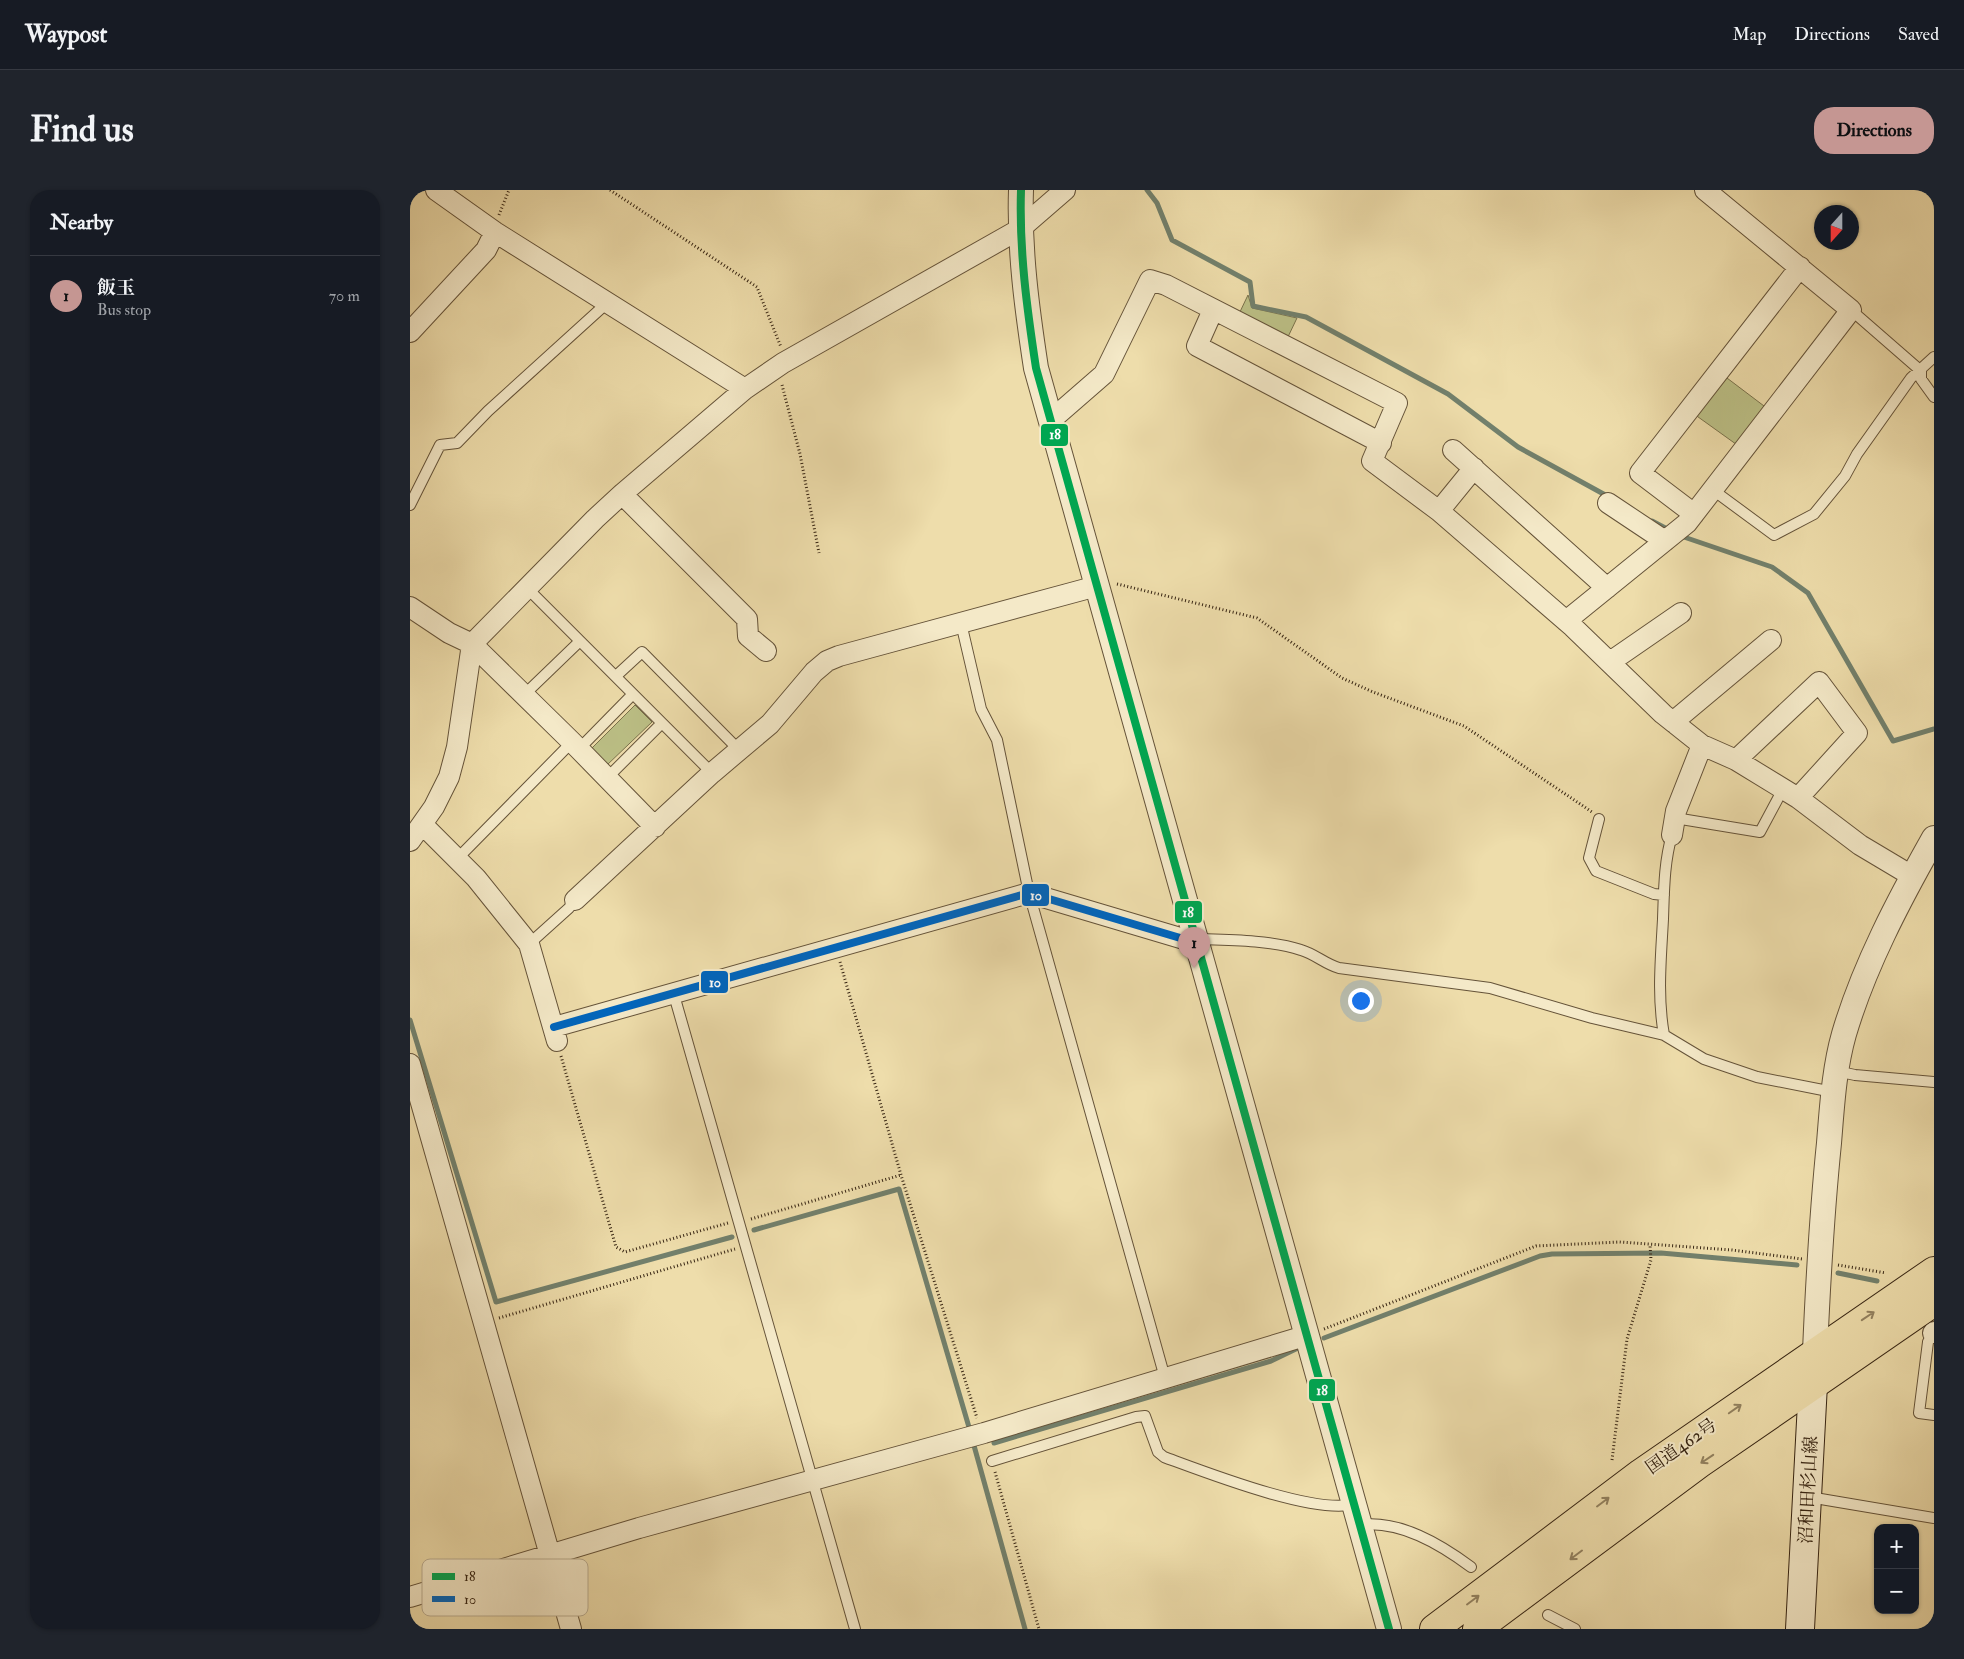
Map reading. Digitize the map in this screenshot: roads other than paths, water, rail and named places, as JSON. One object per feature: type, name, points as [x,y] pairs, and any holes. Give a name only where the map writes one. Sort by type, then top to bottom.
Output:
[{"type":"highway","name":"国道462号","points":[[1434,1629],[1641,1473],[1934,1271]]},
{"type":"highway","name":"国道462号","points":[[1477,1629],[1698,1464],[1934,1302]]},
{"type":"main road","name":"沼和田杉山線","points":[[1800,1629],[1809,1497],[1815,1352]]},
{"type":"street","points":[[436,190],[493,231],[745,389]]},
{"type":"street","points":[[1021,190],[1020,229],[1036,368],[1389,1629]]},
{"type":"street","points":[[410,841],[434,807],[449,777],[457,747],[472,644],[527,588],[622,494],[745,389],[781,365],[1020,229],[1065,190]]},
{"type":"street","points":[[1566,621],[1678,530],[1713,490],[1851,310],[1718,193]]},
{"type":"street","points":[[410,332],[486,250],[493,231]]},
{"type":"street","points":[[1678,530],[1640,473],[1800,267]]},
{"type":"street","points":[[1050,421],[1104,374],[1150,280],[1166,285],[1397,403],[1372,461],[1440,511],[1566,621],[1673,722],[1702,745],[1736,760],[1790,794],[1860,845],[1912,876]]},
{"type":"street","points":[[1213,310],[1197,346],[1381,443]]},
{"type":"street","points":[[1453,450],[1607,588]]},
{"type":"street","points":[[1440,511],[1474,468]]},
{"type":"street","points":[[622,494],[747,619],[748,636],[766,652]]},
{"type":"street","points":[[1608,503],[1678,530]]},
{"type":"street","points":[[575,900],[655,828],[712,773],[770,724],[814,672],[827,661],[839,656],[1097,586]]},
{"type":"street","points":[[410,608],[449,634],[472,644],[576,745],[655,828]]},
{"type":"street","points":[[1610,662],[1681,613]]},
{"type":"street","points":[[1673,722],[1771,640]]},
{"type":"street","points":[[1736,760],[1818,682],[1857,733],[1790,794]]},
{"type":"street","points":[[1674,826],[1702,745]]},
{"type":"street","points":[[422,824],[458,858],[529,944],[556,1034],[674,995],[1029,893],[1187,940],[1196,939]]},
{"type":"street","points":[[1815,1352],[1819,1262],[1835,1081],[1843,1036],[1856,998],[1912,876],[1934,838]]},
{"type":"street","points":[[410,1064],[551,1559]]},
{"type":"street","points":[[540,1559],[639,1528],[814,1482],[984,1434],[1308,1335]]},
{"type":"street","points":[[410,1597],[422,1593]]},
{"type":"street","points":[[567,1616],[571,1629]]},
{"type":"lane","points":[[410,505],[440,445],[457,444],[488,411],[607,303]]},
{"type":"lane","points":[[1851,310],[1920,370],[1921,379],[1934,397]]},
{"type":"lane","points":[[1713,490],[1774,535],[1814,514],[1845,476],[1858,454],[1911,378],[1934,357]]},
{"type":"lane","points":[[527,588],[712,773]]},
{"type":"lane","points":[[961,623],[981,709],[997,740],[1029,893],[1165,1378]]},
{"type":"lane","points":[[525,694],[580,641]]},
{"type":"lane","points":[[616,676],[642,652],[740,751]]},
{"type":"lane","points":[[458,858],[576,745],[633,694]]},
{"type":"lane","points":[[607,778],[662,723]]},
{"type":"lane","points":[[1664,1035],[1659,992],[1664,895],[1674,826],[1760,832],[1790,794]]},
{"type":"lane","points":[[1599,819],[1590,858],[1596,871],[1654,894],[1664,895]]},
{"type":"lane","points":[[529,944],[569,908],[575,900]]},
{"type":"lane","points":[[1196,939],[1289,946],[1304,950],[1328,965],[1339,968],[1490,988],[1592,1018],[1664,1035],[1704,1059],[1758,1076],[1835,1081],[1855,1075],[1934,1082]]},
{"type":"lane","points":[[674,995],[855,1629]]},
{"type":"lane","points":[[1933,1333],[1928,1342],[1919,1413],[1934,1415]]},
{"type":"lane","points":[[992,1461],[1136,1417],[1145,1416],[1158,1452],[1164,1457],[1233,1480],[1397,1527],[1432,1543],[1471,1568]]},
{"type":"lane","points":[[1809,1497],[1934,1518]]},
{"type":"lane","points":[[1548,1615],[1576,1629]]},
{"type":"waterway","points":[[1147,190],[1157,203],[1172,240],[1250,282],[1253,306],[1306,317],[1448,394],[1518,447],[1609,497]]},
{"type":"waterway","points":[[1652,521],[1671,531]]},
{"type":"waterway","points":[[1678,535],[1772,567],[1808,593],[1893,741],[1934,729]]},
{"type":"waterway","points":[[410,1020],[496,1302],[732,1237]]},
{"type":"waterway","points":[[754,1230],[899,1189],[971,1434]]},
{"type":"waterway","points":[[1324,1338],[1540,1256],[1552,1254],[1661,1253],[1797,1265]]},
{"type":"waterway","points":[[1838,1273],[1877,1281]]},
{"type":"waterway","points":[[994,1443],[1271,1361],[1298,1348]]},
{"type":"waterway","points":[[973,1442],[1025,1629]]},
{"type":"place","name":"飯玉","points":[[1194,968]]}]
